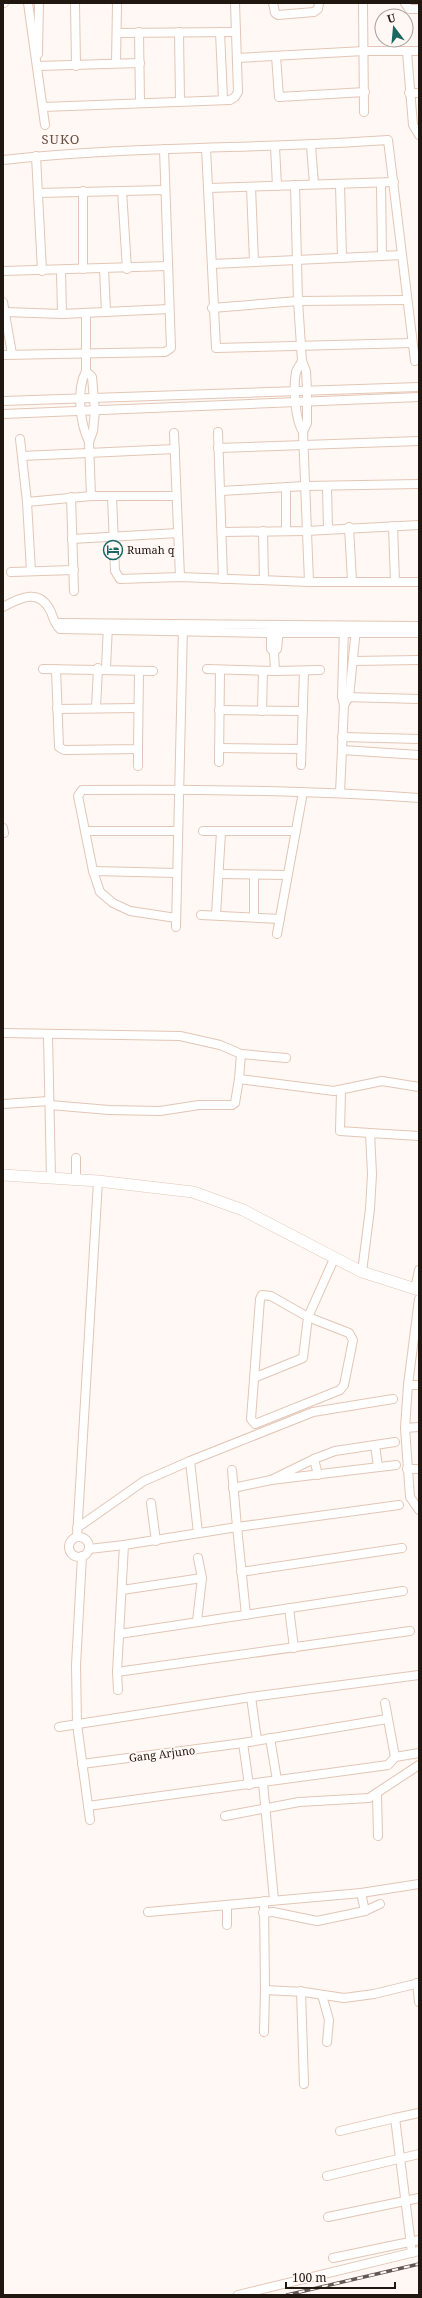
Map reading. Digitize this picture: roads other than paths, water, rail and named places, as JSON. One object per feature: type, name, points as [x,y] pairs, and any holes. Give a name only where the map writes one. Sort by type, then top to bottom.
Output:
[{"type":"street","points":[[28,3],[44,107],[44,125]]},
{"type":"street","points":[[37,63],[39,48],[39,3]]},
{"type":"street","points":[[75,3],[76,66]]},
{"type":"street","points":[[116,63],[117,3]]},
{"type":"street","points":[[44,107],[223,99],[230,100],[236,97],[238,92],[235,3]]},
{"type":"street","points":[[273,3],[275,13],[278,15],[314,12],[318,9],[319,3]]},
{"type":"street","points":[[363,3],[364,112]]},
{"type":"street","points":[[405,3],[409,9],[419,9]]},
{"type":"street","points":[[139,32],[140,103]]},
{"type":"street","points":[[178,32],[180,101]]},
{"type":"street","points":[[220,32],[223,99]]},
{"type":"street","points":[[117,33],[235,32]]},
{"type":"street","points":[[237,58],[364,51],[419,51]]},
{"type":"street","points":[[407,52],[409,93],[413,125],[419,135]]},
{"type":"street","points":[[276,56],[279,97],[365,92]]},
{"type":"street","points":[[37,63],[76,66],[140,63]]},
{"type":"street","points":[[409,93],[419,93]]},
{"type":"street","points":[[3,160],[36,156],[164,149],[311,146],[388,140],[415,361]]},
{"type":"street","points":[[311,146],[314,184]]},
{"type":"street","points":[[275,147],[277,186]]},
{"type":"street","points":[[206,148],[212,264],[212,308],[216,348],[412,343]]},
{"type":"street","points":[[3,355],[165,352],[171,348],[164,149]]},
{"type":"street","points":[[36,156],[42,271]]},
{"type":"street","points":[[208,188],[314,184],[340,185],[394,182]]},
{"type":"street","points":[[381,183],[382,256]]},
{"type":"street","points":[[295,185],[296,261],[300,345],[302,361],[306,371],[307,397],[307,423],[303,432]]},
{"type":"street","points":[[340,185],[342,258]]},
{"type":"street","points":[[251,187],[254,262]]},
{"type":"street","points":[[38,193],[165,190]]},
{"type":"street","points":[[83,191],[83,269]]},
{"type":"street","points":[[122,191],[127,269]]},
{"type":"street","points":[[212,264],[402,255]]},
{"type":"street","points":[[3,271],[127,269],[168,266]]},
{"type":"street","points":[[104,269],[106,312]]},
{"type":"street","points":[[61,271],[62,314]]},
{"type":"street","points":[[212,308],[298,301],[407,300]]},
{"type":"street","points":[[3,302],[12,354]]},
{"type":"street","points":[[5,312],[62,314],[169,309]]},
{"type":"street","points":[[86,313],[86,371],[83,378],[82,412],[85,432],[89,442]]},
{"type":"street","points":[[302,361],[296,371],[296,397],[299,422],[303,432],[309,582]]},
{"type":"street","points":[[86,371],[92,377],[95,411],[93,432],[89,442],[91,496]]},
{"type":"street","points":[[3,414],[82,412],[307,397],[419,387]]},
{"type":"street","points":[[3,401],[82,399],[419,397]]},
{"type":"street","points":[[218,432],[223,579]]},
{"type":"street","points":[[174,433],[180,577]]},
{"type":"street","points":[[20,439],[27,502],[31,571]]},
{"type":"street","points":[[218,448],[304,447],[419,441]]},
{"type":"street","points":[[22,456],[175,449]]},
{"type":"street","points":[[221,491],[305,486],[419,484]]},
{"type":"street","points":[[327,486],[328,529]]},
{"type":"street","points":[[286,487],[286,531]]},
{"type":"street","points":[[27,502],[91,496],[176,496]]},
{"type":"street","points":[[112,496],[115,571],[120,579],[180,577],[309,582],[419,582]]},
{"type":"street","points":[[71,497],[74,591]]},
{"type":"street","points":[[222,532],[306,531],[349,527],[419,525]]},
{"type":"street","points":[[393,526],[395,581]]},
{"type":"street","points":[[349,527],[352,581]]},
{"type":"street","points":[[263,531],[264,580]]},
{"type":"street","points":[[72,539],[114,535],[178,533]]},
{"type":"street","points":[[11,572],[74,570]]},
{"type":"street","points":[[3,607],[22,598],[38,597],[46,602],[56,622],[108,626],[356,630],[419,633]]},
{"type":"street","points":[[106,668],[108,626]]},
{"type":"street","points":[[356,630],[419,626]]},
{"type":"street","points":[[176,927],[183,627]]},
{"type":"street","points":[[275,629],[277,649],[274,652],[275,671]]},
{"type":"street","points":[[340,792],[345,700],[344,630]]},
{"type":"street","points":[[345,700],[353,661],[356,630]]},
{"type":"street","points":[[353,661],[419,660]]},
{"type":"street","points":[[96,708],[98,668]]},
{"type":"street","points":[[43,669],[106,668],[139,671],[154,670]]},
{"type":"street","points":[[56,669],[57,709],[61,749],[138,749]]},
{"type":"street","points":[[207,669],[263,671],[320,670]]},
{"type":"street","points":[[219,762],[220,670]]},
{"type":"street","points":[[138,766],[139,671]]},
{"type":"street","points":[[262,711],[263,671]]},
{"type":"street","points":[[301,765],[300,749],[304,671]]},
{"type":"street","points":[[345,700],[419,699]]},
{"type":"street","points":[[57,709],[138,708]]},
{"type":"street","points":[[220,710],[303,711]]},
{"type":"street","points":[[342,737],[419,739]]},
{"type":"street","points":[[219,748],[300,749]]},
{"type":"street","points":[[342,750],[419,755]]},
{"type":"street","points":[[176,918],[130,911],[113,903],[100,892],[93,871],[78,796],[82,790],[180,789],[340,792],[419,798]]},
{"type":"street","points":[[278,934],[287,875],[303,792]]},
{"type":"street","points":[[85,831],[178,831]]},
{"type":"street","points":[[202,831],[296,832]]},
{"type":"street","points":[[216,915],[221,832]]},
{"type":"street","points":[[93,871],[177,873]]},
{"type":"street","points":[[219,874],[287,875]]},
{"type":"street","points":[[254,875],[254,917]]},
{"type":"street","points":[[201,914],[280,919]]},
{"type":"street","points":[[3,1033],[48,1035],[180,1036],[220,1045],[241,1054],[286,1058]]},
{"type":"street","points":[[48,1035],[51,1178]]},
{"type":"street","points":[[3,1104],[50,1103],[109,1110],[160,1111],[198,1106],[232,1105],[235,1103],[241,1054]]},
{"type":"street","points":[[239,1079],[341,1091],[382,1081],[419,1087]]},
{"type":"street","points":[[341,1091],[339,1130],[342,1132],[419,1136]]},
{"type":"street","points":[[362,1272],[370,1208],[372,1174],[370,1133]]},
{"type":"street","points":[[76,1158],[76,1175]]},
{"type":"street","points":[[3,1175],[51,1178],[76,1175],[98,1181],[167,1188],[209,1197],[243,1210],[332,1263],[362,1272],[418,1293]]},
{"type":"street","points":[[82,1556],[77,1556],[70,1549],[70,1544],[77,1537],[98,1181]]},
{"type":"street","points":[[256,1377],[301,1361],[304,1355],[308,1317],[332,1263]]},
{"type":"street","points":[[419,1270],[405,1428],[410,1497],[419,1510]]},
{"type":"street","points":[[262,1296],[271,1296],[308,1317],[350,1333],[352,1336],[353,1340],[342,1388],[255,1424],[252,1419],[260,1299],[262,1296]]},
{"type":"street","points":[[408,1385],[419,1384]]},
{"type":"street","points":[[77,1528],[144,1481],[190,1461],[313,1412],[393,1399]]},
{"type":"street","points":[[405,1428],[419,1427]]},
{"type":"street","points":[[271,1480],[314,1459],[335,1451],[395,1442]]},
{"type":"street","points":[[375,1445],[378,1467]]},
{"type":"street","points":[[314,1459],[318,1475]]},
{"type":"street","points":[[190,1461],[198,1533]]},
{"type":"street","points":[[233,1488],[271,1480],[396,1465]]},
{"type":"street","points":[[407,1469],[419,1468]]},
{"type":"street","points":[[232,1470],[246,1615]]},
{"type":"street","points":[[151,1503],[156,1541]]},
{"type":"street","points":[[90,1820],[77,1724],[76,1665],[82,1556],[89,1549],[156,1541],[237,1527],[399,1505]]},
{"type":"street","points":[[77,1537],[86,1540],[89,1549]]},
{"type":"street","points":[[118,1690],[118,1634],[124,1545]]},
{"type":"street","points":[[242,1572],[402,1548]]},
{"type":"street","points":[[197,1621],[202,1578],[198,1558]]},
{"type":"street","points":[[122,1590],[202,1578]]},
{"type":"street","points":[[118,1634],[403,1591]]},
{"type":"street","points":[[289,1608],[294,1648]]},
{"type":"street","points":[[117,1672],[410,1631]]},
{"type":"street","points":[[59,1727],[251,1697],[419,1675]]},
{"type":"street","points":[[251,1697],[257,1740]]},
{"type":"street","points":[[385,1703],[395,1757]]},
{"type":"street","name":"Gang Arjuno","points":[[82,1764],[243,1743],[387,1720]]},
{"type":"street","points":[[270,1738],[276,1780]]},
{"type":"street","points":[[243,1743],[249,1785]]},
{"type":"street","points":[[88,1806],[383,1766],[388,1765],[395,1757],[419,1753]]},
{"type":"street","points":[[225,1816],[319,1800],[365,1799],[377,1795],[419,1765]]},
{"type":"street","points":[[263,1783],[267,1808],[274,1900]]},
{"type":"street","points":[[377,1795],[378,1836]]},
{"type":"street","points":[[264,1907],[274,1900],[361,1893],[419,1884]]},
{"type":"street","points":[[361,1893],[364,1907]]},
{"type":"street","points":[[148,1912],[227,1906],[264,1907],[272,1912],[317,1921],[364,1907],[380,1904]]},
{"type":"street","points":[[227,1906],[227,1921]]},
{"type":"street","points":[[264,1907],[264,2032]]},
{"type":"street","points":[[265,1990],[301,1991],[332,1997],[359,1996],[418,1983],[419,2002]]},
{"type":"street","points":[[301,1991],[304,2084]]},
{"type":"street","points":[[322,1995],[329,2020],[327,2042]]},
{"type":"street","points":[[340,2131],[419,2113]]},
{"type":"street","points":[[238,2295],[416,2252],[406,2200],[394,2118]]},
{"type":"street","points":[[327,2176],[419,2154]]},
{"type":"street","points":[[328,2216],[419,2198]]},
{"type":"street","points":[[333,2258],[415,2241]]},
{"type":"railway","points":[[287,2295],[419,2264]]},
{"type":"place","name":"Rumah q","points":[[113,550]]},
{"type":"district","name":"SUKO","points":[[61,139]]}]
